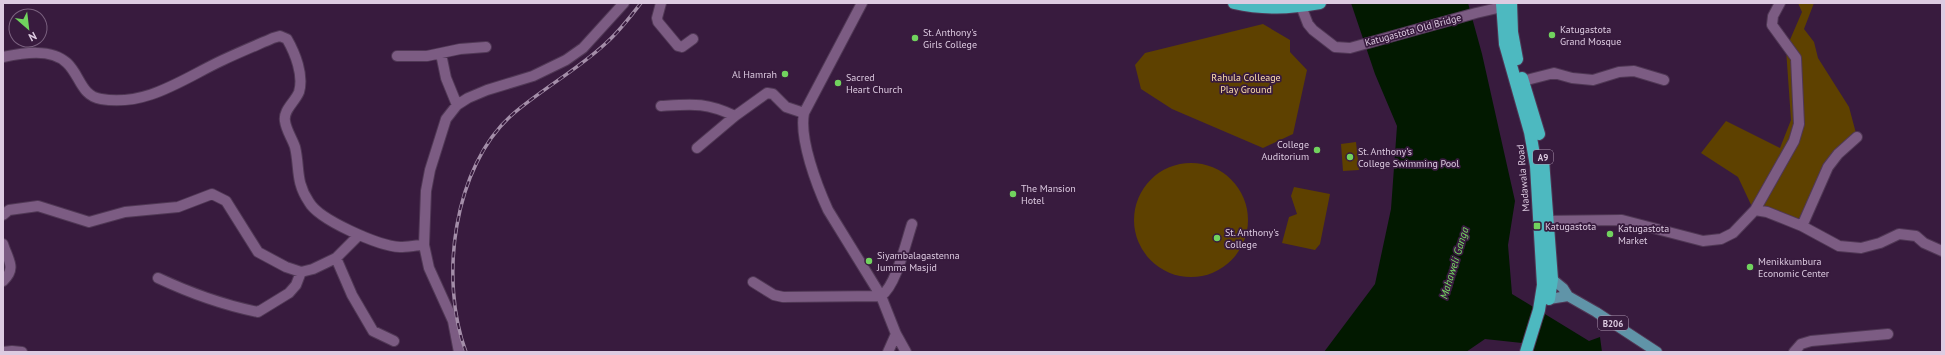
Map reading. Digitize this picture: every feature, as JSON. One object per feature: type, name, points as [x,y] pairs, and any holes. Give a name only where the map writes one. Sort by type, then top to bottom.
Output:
[{"type":"highway","points":[[1234,3],[1271,9],[1317,3]]},
{"type":"highway","name":"Madawala Road","points":[[1504,4],[1542,150],[1544,221],[1548,282],[1535,352]]},
{"type":"highway","name":"Madawala Road","points":[[1504,4],[1506,49],[1534,147],[1544,221]]},
{"type":"highway","name":"Madawala Road","points":[[1526,352],[1543,306]]},
{"type":"main road","name":"B206","points":[[1548,282],[1563,288],[1568,296],[1596,312],[1657,352]]},
{"type":"main road","points":[[1543,306],[1568,296]]},
{"type":"street","points":[[459,352],[452,321],[429,268],[424,244],[426,191],[430,170],[446,119],[457,105],[487,90],[533,76],[566,60],[582,48],[624,3]]},
{"type":"street","points":[[661,3],[657,18],[658,22],[678,46],[682,47],[693,39]]},
{"type":"street","points":[[862,3],[804,113],[802,123],[816,183],[828,210],[881,296],[896,334],[906,352]]},
{"type":"street","points":[[1544,221],[1622,220],[1702,241],[1721,239],[1733,233],[1755,210],[1794,141],[1799,124],[1796,58],[1776,34],[1772,25],[1773,16],[1780,3]]},
{"type":"street","name":"Katugastota Old Bridge","points":[[1302,6],[1308,24],[1313,30],[1335,47],[1350,48],[1504,4]]},
{"type":"street","points":[[3,57],[21,53],[50,54],[67,63],[90,95],[100,99],[126,101],[157,93],[223,60],[273,38],[280,36],[287,39],[295,55],[299,77],[299,91],[286,112],[284,121],[295,147],[298,181],[309,203],[316,211],[359,236],[400,247],[424,244]]},
{"type":"street","points":[[397,56],[427,56],[460,49],[486,47]]},
{"type":"street","points":[[442,54],[446,78],[457,105]]},
{"type":"street","points":[[1523,81],[1554,73],[1572,78],[1593,80],[1619,72],[1634,71],[1664,80]]},
{"type":"street","points":[[697,148],[735,116],[767,93],[773,94],[786,107],[804,113]]},
{"type":"street","points":[[661,106],[697,104],[718,107],[735,116]]},
{"type":"street","points":[[1802,226],[1828,167],[1838,154],[1856,138]]},
{"type":"street","points":[[3,215],[9,210],[38,206],[89,222],[125,212],[178,207],[212,194],[226,201],[258,252],[286,267],[301,272],[313,269],[336,258],[359,236]]},
{"type":"street","points":[[1755,210],[1767,212],[1802,226],[1839,246],[1861,248],[1880,243],[1899,234],[1916,236],[1924,243],[1942,251]]},
{"type":"street","points":[[753,282],[774,295],[783,297],[881,296],[885,293],[894,277],[912,224]]},
{"type":"street","points":[[3,244],[12,269],[10,274],[3,281]]},
{"type":"street","points":[[336,258],[352,295],[373,331],[394,341]]},
{"type":"street","points":[[158,278],[184,290],[238,308],[258,312],[290,293],[296,285],[301,272]]},
{"type":"street","points":[[888,352],[896,334]]},
{"type":"street","points":[[1794,352],[1801,344],[1811,341],[1888,334]]},
{"type":"street","points":[[3,352],[12,350],[22,352]]},
{"type":"green space","points":[[1798,3],[1814,3],[1804,29],[1814,42],[1818,58],[1849,107],[1857,137],[1838,154],[1802,221],[1753,209],[1738,177],[1701,153],[1726,121],[1780,148],[1791,120],[1786,49],[1802,12]]},
{"type":"green space","name":"Rahula Colleage Play Ground","points":[[1263,24],[1290,40],[1290,52],[1307,70],[1293,134],[1263,148],[1172,109],[1141,89],[1135,65],[1145,53]]},
{"type":"green space","name":"St. Anthony's College Swimming Pool","points":[[1356,142],[1359,170],[1343,171],[1341,144]]},
{"type":"green space","points":[[1191,163],[1213,167],[1231,180],[1244,198],[1248,220],[1244,242],[1231,260],[1213,273],[1191,277],[1169,273],[1151,260],[1138,242],[1134,220],[1138,198],[1151,180],[1169,167]]},
{"type":"green space","points":[[1294,187],[1330,194],[1320,244],[1315,250],[1282,243],[1289,217],[1297,214],[1291,196]]},
{"type":"water","name":"Mahaweli Ganga","points":[[1351,3],[1468,3],[1482,54],[1515,201],[1508,245],[1512,294],[1589,341],[1600,337],[1602,352],[1536,352],[1522,343],[1485,339],[1466,352],[1324,352],[1375,284],[1391,209],[1397,126],[1375,74]]},
{"type":"railway","points":[[466,352],[458,323],[454,292],[453,259],[457,226],[465,193],[477,163],[493,136],[513,114],[594,53],[615,34],[641,3]]},
{"type":"place","name":"Katugastota Grand Mosque","points":[[1552,35]]},
{"type":"place","name":"St. Anthony's Girls College","points":[[915,38]]},
{"type":"place","name":"Al Hamrah","points":[[785,74]]},
{"type":"place","name":"Sacred Heart Church","points":[[838,83]]},
{"type":"place","name":"College Auditorium","points":[[1317,150]]},
{"type":"place","name":"St. Anthony's College Swimming Pool","points":[[1350,157]]},
{"type":"place","name":"The Mansion Hotel","points":[[1013,194]]},
{"type":"place","name":"Katugastota","points":[[1537,226]]},
{"type":"place","name":"Katugastota Market","points":[[1610,234]]},
{"type":"place","name":"St. Anthony's College","points":[[1217,238]]},
{"type":"place","name":"Siyambalagastenna Jumma Masjid","points":[[869,261]]},
{"type":"place","name":"Menikkumbura Economic Center","points":[[1750,267]]}]
